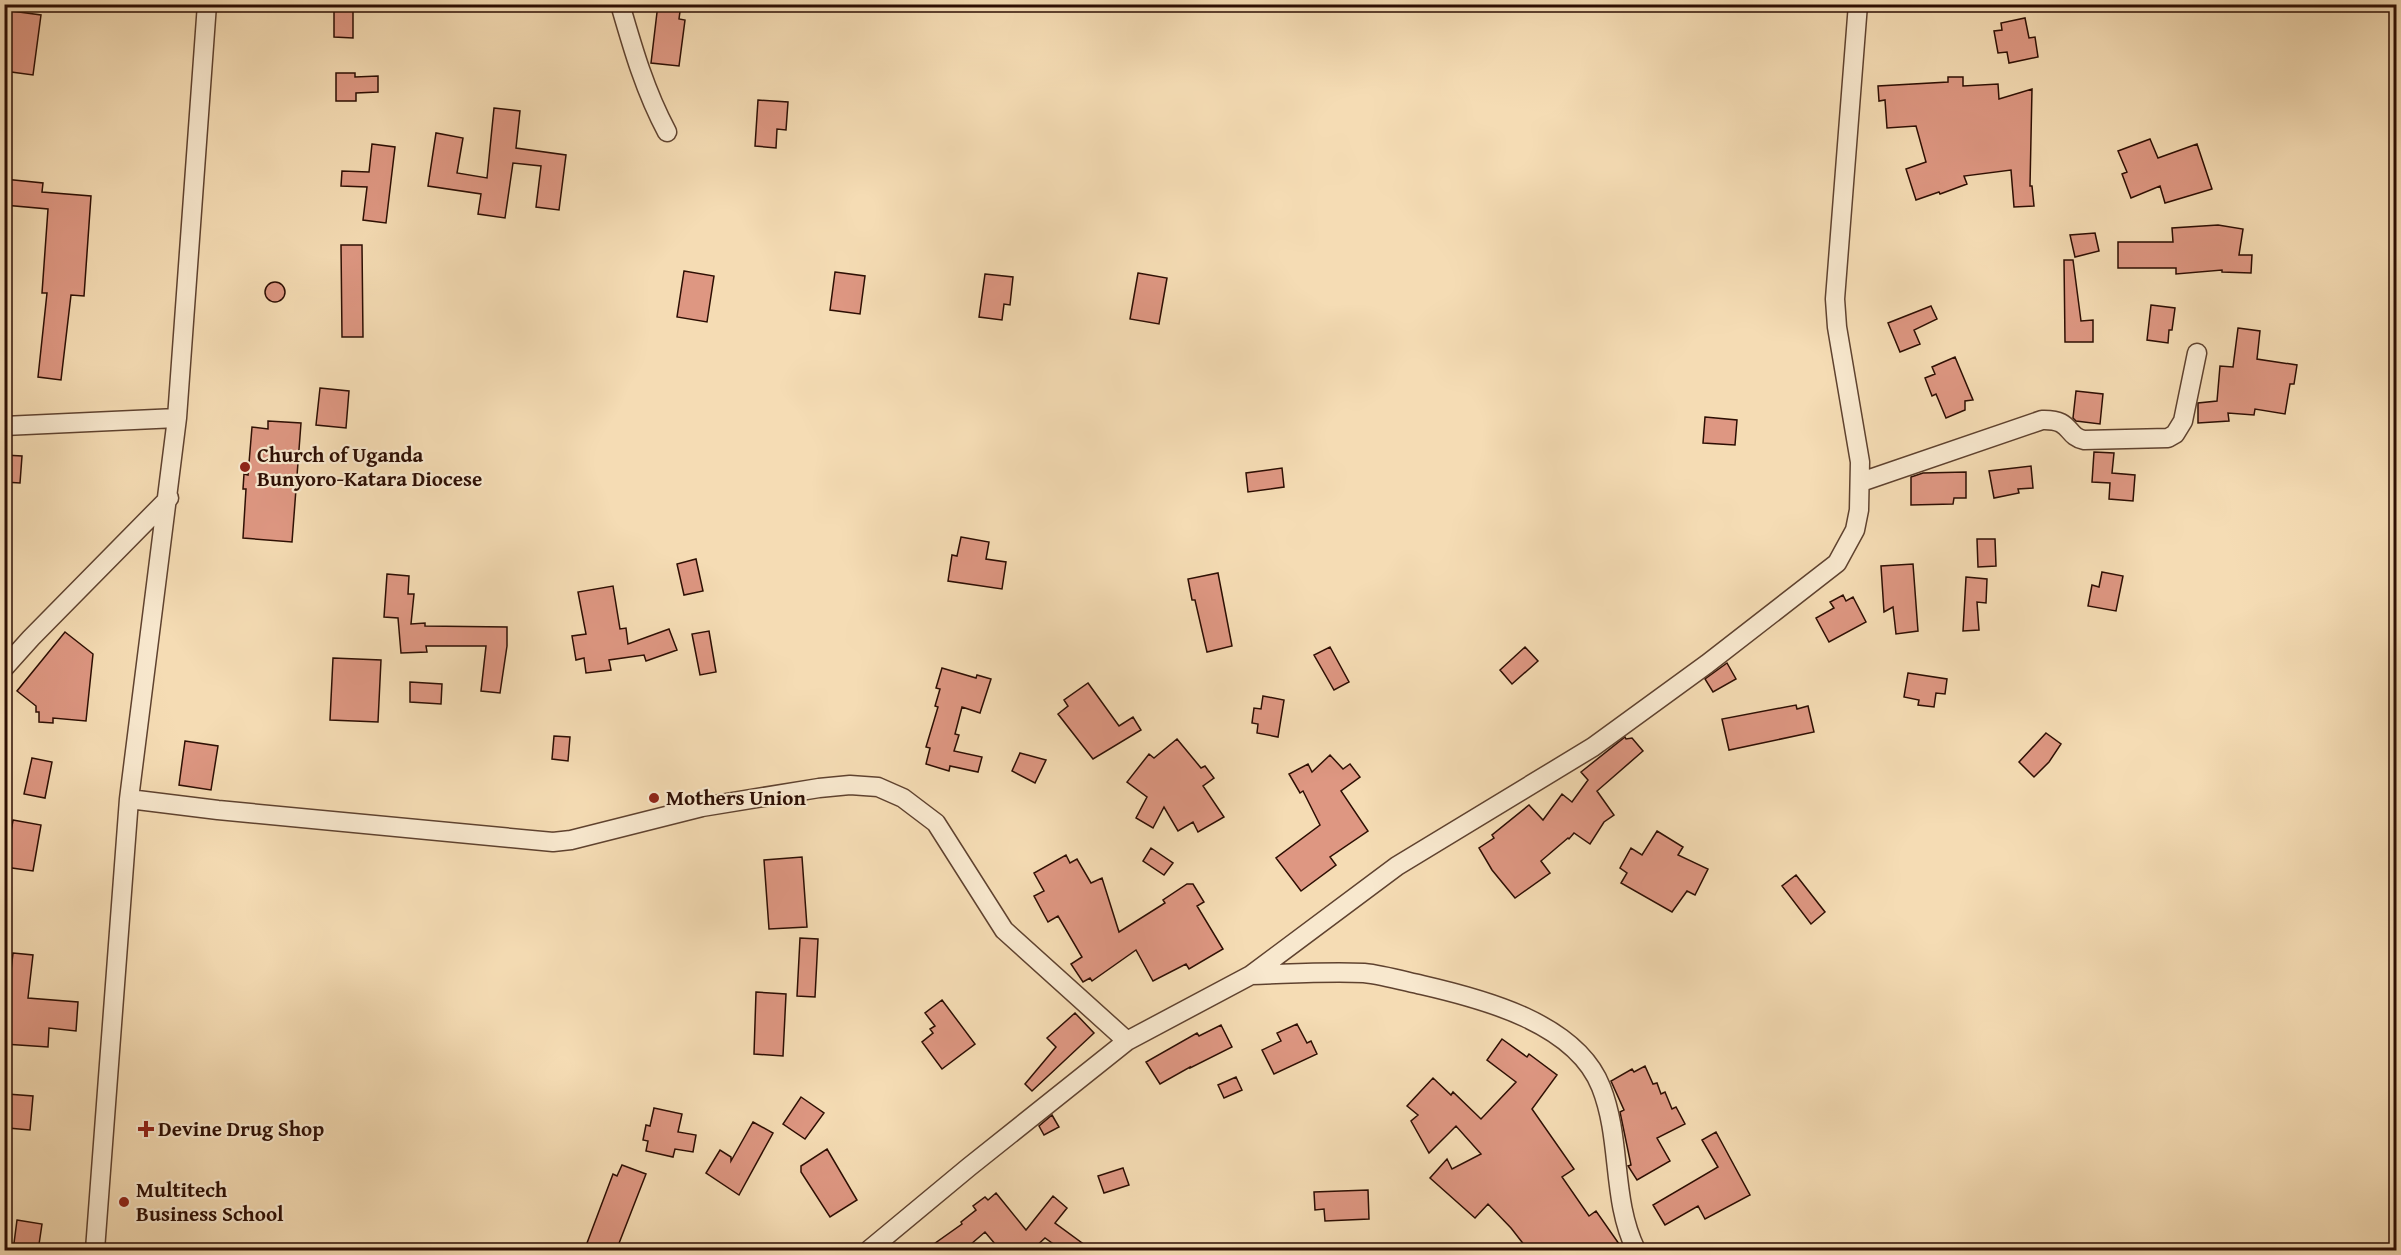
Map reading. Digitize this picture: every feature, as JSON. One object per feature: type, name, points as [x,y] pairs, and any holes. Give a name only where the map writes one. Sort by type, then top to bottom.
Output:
[{"type":"street","points":[[95,1251],[129,799],[169,498],[177,418],[207,4]]},
{"type":"street","points":[[620,4],[641,76],[667,132]]},
{"type":"street","points":[[869,1251],[969,1167],[1127,1041],[1251,975],[1396,866],[1593,747],[1707,664],[1837,563],[1854,530],[1861,482],[1860,462],[1837,327],[1835,299],[1858,4]]},
{"type":"street","points":[[1861,482],[2042,420],[2057,420],[2066,425],[2075,436],[2084,440],[2168,438],[2175,434],[2183,421],[2198,353]]},
{"type":"street","points":[[4,426],[177,418]]},
{"type":"street","points":[[4,668],[169,498]]},
{"type":"street","points":[[129,799],[218,810],[553,842],[571,840],[702,807],[850,785],[878,787],[903,798],[936,823],[1004,930],[1127,1041]]},
{"type":"street","points":[[1251,975],[1366,974],[1466,995],[1515,1011],[1551,1031],[1586,1060],[1601,1088],[1608,1111],[1623,1219],[1636,1251]]},
{"type":"building","points":[[334,4],[353,4],[353,38],[334,37]]},
{"type":"building","points":[[658,4],[681,4],[679,19],[685,20],[679,66],[651,63]]},
{"type":"building","points":[[4,10],[41,15],[33,75],[4,71]]},
{"type":"building","points":[[2025,18],[2029,38],[2035,37],[2038,57],[2009,63],[2007,52],[1998,53],[1994,31],[2002,30],[2001,23]]},
{"type":"building","points":[[336,73],[355,73],[355,77],[378,76],[378,92],[356,93],[356,101],[336,101]]},
{"type":"building","points":[[1948,77],[1963,77],[1963,86],[1998,84],[1999,99],[2032,89],[2030,186],[2032,186],[2034,206],[2014,207],[2011,170],[1964,176],[1967,184],[1916,200],[1906,169],[1926,162],[1916,126],[1887,128],[1885,100],[1879,101],[1878,86],[1948,82]]},
{"type":"building","points":[[758,100],[788,102],[786,130],[777,129],[776,148],[755,146]]},
{"type":"building","points":[[494,108],[520,111],[516,148],[566,155],[559,210],[536,207],[541,166],[513,163],[505,218],[478,214],[481,194],[428,186],[436,133],[463,138],[457,173],[487,178]]},
{"type":"building","points":[[2150,139],[2158,158],[2197,144],[2212,189],[2165,203],[2160,186],[2131,198],[2122,174],[2127,172],[2118,151]]},
{"type":"building","points":[[372,144],[395,147],[386,223],[363,220],[367,187],[341,186],[342,171],[369,172]]},
{"type":"building","points":[[4,179],[43,183],[42,192],[91,196],[84,296],[71,295],[61,380],[38,377],[47,293],[42,293],[48,209],[4,205]]},
{"type":"building","points":[[2218,225],[2243,229],[2239,255],[2252,255],[2251,273],[2222,272],[2222,270],[2176,274],[2176,268],[2118,268],[2118,242],[2173,242],[2172,228]]},
{"type":"building","points":[[2095,233],[2099,251],[2075,257],[2070,235]]},
{"type":"building","points":[[341,245],[362,245],[363,337],[342,337]]},
{"type":"building","points":[[2064,260],[2073,260],[2081,321],[2093,320],[2093,342],[2065,342]]},
{"type":"building","points":[[684,271],[714,276],[707,322],[677,317]]},
{"type":"building","points":[[835,272],[865,276],[860,314],[830,310]]},
{"type":"building","points":[[1138,273],[1167,278],[1159,324],[1130,319]]},
{"type":"building","points":[[985,274],[1013,277],[1010,305],[1004,304],[1002,320],[979,317]]},
{"type":"building","points":[[275,282],[282,285],[285,292],[282,299],[275,302],[268,299],[265,292],[268,285]]},
{"type":"building","points":[[2151,305],[2175,308],[2168,343],[2147,340]]},
{"type":"building","points":[[1931,306],[1937,319],[1914,330],[1920,344],[1900,352],[1888,323]]},
{"type":"building","points":[[2238,328],[2260,331],[2257,359],[2297,365],[2294,384],[2290,384],[2285,414],[2255,409],[2254,415],[2228,413],[2229,421],[2198,423],[2198,403],[2217,401],[2220,366],[2233,367]]},
{"type":"building","points":[[1955,357],[1973,400],[1965,401],[1965,410],[1946,418],[1936,394],[1932,396],[1925,378],[1935,374],[1932,367]]},
{"type":"building","points":[[320,388],[349,391],[346,428],[316,425]]},
{"type":"building","points":[[2076,391],[2103,394],[2100,424],[2076,421],[2073,418]]},
{"type":"building","points":[[1705,417],[1737,420],[1735,445],[1703,443]]},
{"type":"building","points":[[268,421],[301,423],[292,542],[243,538],[246,489],[243,489],[244,474],[248,475],[252,427],[268,429]]},
{"type":"building","points":[[2094,452],[2114,453],[2112,473],[2135,475],[2133,501],[2109,499],[2110,483],[2092,482]]},
{"type":"building","points":[[4,455],[22,456],[20,483],[4,482]]},
{"type":"building","points":[[2031,466],[2033,488],[2018,489],[2019,493],[1994,498],[1989,471]]},
{"type":"building","points":[[1282,468],[1284,487],[1248,492],[1246,473]]},
{"type":"building","points":[[1966,472],[1966,498],[1954,498],[1953,504],[1911,505],[1911,477],[1923,473]]},
{"type":"building","points":[[961,537],[989,542],[986,559],[1006,562],[1002,589],[948,581],[952,555],[957,556]]},
{"type":"building","points":[[1977,539],[1995,539],[1996,566],[1978,567]]},
{"type":"building","points":[[696,559],[703,591],[684,595],[677,564]]},
{"type":"building","points":[[1913,564],[1918,631],[1896,634],[1893,607],[1884,612],[1881,566]]},
{"type":"building","points":[[2102,572],[2123,576],[2116,611],[2088,606],[2092,585],[2099,587]]},
{"type":"building","points":[[1218,573],[1232,646],[1207,652],[1188,579]]},
{"type":"building","points":[[387,574],[409,576],[408,594],[414,594],[411,624],[507,627],[507,646],[500,693],[481,691],[486,646],[426,646],[427,652],[401,653],[398,618],[384,617]]},
{"type":"building","points":[[1966,577],[1987,579],[1986,603],[1977,602],[1979,630],[1963,631]]},
{"type":"building","points":[[613,586],[620,629],[626,628],[628,644],[669,629],[677,650],[646,661],[644,655],[609,660],[611,670],[586,673],[584,658],[576,660],[572,636],[586,634],[578,592]]},
{"type":"building","points":[[1843,595],[1846,601],[1853,597],[1866,622],[1829,642],[1816,618],[1834,608],[1830,602]]},
{"type":"building","points":[[709,631],[716,672],[700,675],[692,634]]},
{"type":"building","points":[[65,632],[93,654],[86,721],[53,718],[53,723],[39,722],[39,712],[36,712],[36,706],[17,691]]},
{"type":"building","points":[[1330,647],[1349,682],[1334,690],[1314,655]]},
{"type":"building","points":[[1525,647],[1538,661],[1512,684],[1500,670]]},
{"type":"building","points":[[333,658],[381,660],[378,722],[330,720]]},
{"type":"building","points":[[1727,663],[1736,679],[1713,692],[1705,679]]},
{"type":"building","points":[[942,668],[976,678],[977,675],[991,679],[980,713],[962,707],[955,734],[959,735],[954,751],[982,757],[978,772],[950,766],[949,771],[926,764],[930,748],[926,747],[938,707],[935,706],[940,689],[936,688]]},
{"type":"building","points":[[1908,673],[1947,679],[1945,694],[1936,693],[1934,707],[1918,705],[1919,700],[1904,697]]},
{"type":"building","points":[[410,682],[442,684],[441,704],[410,702]]},
{"type":"building","points":[[1088,683],[1119,726],[1133,717],[1141,730],[1093,759],[1058,714],[1068,706],[1064,700]]},
{"type":"building","points":[[1263,696],[1284,700],[1278,737],[1257,733],[1258,724],[1252,723],[1254,708],[1261,709]]},
{"type":"building","points":[[1796,705],[1797,709],[1808,706],[1814,732],[1729,750],[1722,719]]},
{"type":"building","points":[[2046,733],[2061,744],[2049,762],[2034,777],[2019,762]]},
{"type":"building","points":[[554,736],[570,737],[568,761],[552,759]]},
{"type":"building","points":[[1625,737],[1626,739],[1632,738],[1643,751],[1597,791],[1614,815],[1604,822],[1590,844],[1574,833],[1568,838],[1541,861],[1550,873],[1515,898],[1492,870],[1479,848],[1494,838],[1492,835],[1529,805],[1543,820],[1562,794],[1572,802],[1588,780],[1581,772]]},
{"type":"building","points":[[1177,739],[1201,768],[1205,766],[1214,778],[1203,786],[1224,817],[1198,832],[1193,822],[1178,831],[1164,807],[1153,828],[1136,818],[1147,797],[1127,782],[1149,754],[1154,758]]},
{"type":"building","points":[[185,741],[218,746],[211,790],[179,785]]},
{"type":"building","points":[[1020,753],[1046,760],[1035,783],[1012,771]]},
{"type":"building","points":[[1330,755],[1343,769],[1350,764],[1360,777],[1341,791],[1368,831],[1330,857],[1336,865],[1301,891],[1276,858],[1320,825],[1303,791],[1300,793],[1289,774],[1308,764],[1312,772]]},
{"type":"building","points":[[32,758],[52,762],[45,798],[24,794]]},
{"type":"building","points":[[13,820],[41,825],[33,871],[5,867]]},
{"type":"building","points":[[1657,831],[1683,847],[1678,855],[1708,869],[1695,895],[1687,891],[1672,912],[1621,883],[1627,873],[1620,868],[1631,848],[1642,855]]},
{"type":"building","points":[[1151,848],[1173,863],[1164,875],[1143,861]]},
{"type":"building","points":[[1066,855],[1070,863],[1077,859],[1091,883],[1102,878],[1119,932],[1165,903],[1163,900],[1187,884],[1193,884],[1204,902],[1197,906],[1223,949],[1189,969],[1186,964],[1153,981],[1136,950],[1092,981],[1090,978],[1083,982],[1071,964],[1082,957],[1058,916],[1048,922],[1034,896],[1044,891],[1034,873]]},
{"type":"building","points":[[802,857],[807,927],[769,929],[764,860]]},
{"type":"building","points":[[1796,875],[1825,912],[1811,924],[1782,886]]},
{"type":"building","points":[[800,938],[818,939],[815,997],[797,996]]},
{"type":"building","points":[[13,953],[33,955],[28,998],[78,1002],[76,1031],[49,1028],[48,1047],[4,1044],[4,996],[8,996]]},
{"type":"building","points":[[756,992],[786,994],[783,1056],[754,1054]]},
{"type":"building","points":[[942,1000],[975,1044],[942,1069],[922,1042],[933,1033],[930,1029],[935,1026],[925,1013]]},
{"type":"building","points":[[1075,1013],[1094,1033],[1032,1091],[1025,1084],[1056,1047],[1047,1038]]},
{"type":"building","points":[[1297,1024],[1307,1043],[1311,1041],[1317,1054],[1274,1074],[1262,1050],[1281,1041],[1277,1033]]},
{"type":"building","points":[[1221,1025],[1232,1047],[1160,1084],[1146,1062],[1197,1033],[1199,1036]]},
{"type":"building","points":[[1502,1039],[1527,1057],[1529,1054],[1557,1075],[1532,1109],[1574,1169],[1562,1177],[1589,1216],[1596,1211],[1624,1251],[1529,1251],[1488,1204],[1475,1218],[1430,1178],[1447,1159],[1452,1169],[1481,1154],[1456,1126],[1429,1153],[1411,1121],[1418,1115],[1407,1106],[1433,1078],[1451,1095],[1453,1092],[1481,1119],[1516,1082],[1487,1060]]},
{"type":"building","points":[[1645,1066],[1653,1084],[1657,1083],[1661,1094],[1665,1092],[1672,1109],[1676,1107],[1685,1124],[1657,1138],[1670,1161],[1637,1180],[1628,1166],[1631,1165],[1620,1112],[1624,1110],[1611,1081],[1632,1069],[1634,1072]]},
{"type":"building","points":[[1236,1077],[1242,1090],[1224,1098],[1218,1085]]},
{"type":"building","points":[[7,1094],[33,1096],[30,1130],[8,1128],[9,1116],[5,1116]]},
{"type":"building","points":[[801,1097],[824,1113],[805,1139],[783,1124]]},
{"type":"building","points":[[654,1108],[682,1114],[678,1132],[696,1135],[693,1152],[675,1149],[673,1157],[646,1151],[648,1141],[643,1140],[646,1125],[650,1126]]},
{"type":"building","points":[[1052,1115],[1059,1127],[1044,1135],[1039,1126]]},
{"type":"building","points":[[753,1122],[773,1133],[739,1195],[706,1173],[720,1150],[731,1157],[731,1161]]},
{"type":"building","points":[[1716,1132],[1750,1195],[1705,1219],[1698,1206],[1665,1225],[1653,1205],[1718,1167],[1702,1140]]},
{"type":"building","points":[[827,1149],[857,1200],[830,1217],[801,1172],[801,1166]]},
{"type":"building","points":[[622,1165],[646,1174],[616,1251],[584,1251],[613,1174],[617,1176]]},
{"type":"building","points":[[1123,1168],[1129,1185],[1104,1193],[1098,1176]]},
{"type":"building","points":[[1368,1190],[1369,1219],[1325,1221],[1324,1209],[1315,1210],[1314,1192]]},
{"type":"building","points":[[996,1193],[1026,1230],[1053,1196],[1067,1208],[1055,1223],[1093,1251],[1063,1251],[1045,1238],[1031,1251],[1001,1251],[985,1232],[963,1251],[924,1251],[962,1224],[961,1222],[976,1210],[973,1206],[985,1197],[988,1200]]},
{"type":"building","points":[[17,1220],[42,1224],[38,1251],[13,1251]]},
{"type":"place","name":"Church of Uganda Bunyoro-Katara Diocese","points":[[245,467]]},
{"type":"place","name":"Mothers Union","points":[[654,798]]},
{"type":"place","name":"Devine Drug Shop","points":[[146,1129]]},
{"type":"place","name":"Multitech Business School","points":[[124,1202]]}]
